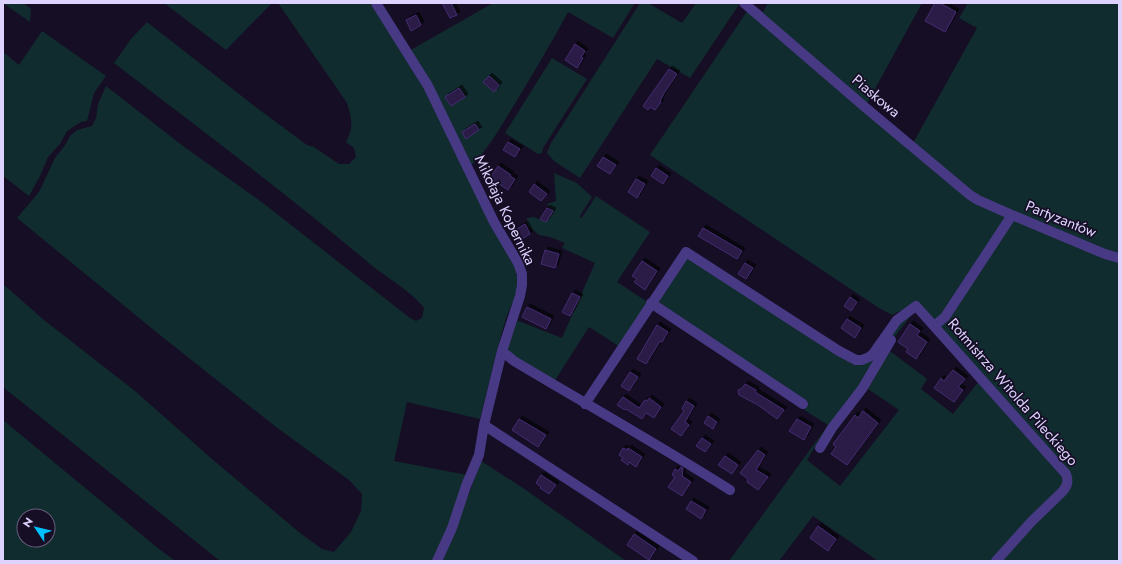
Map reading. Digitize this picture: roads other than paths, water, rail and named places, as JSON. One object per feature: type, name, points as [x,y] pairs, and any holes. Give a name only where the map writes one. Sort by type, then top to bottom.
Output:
[{"type":"street","name":"Mikołaja Kopernika","points":[[376,3],[428,86],[494,222],[518,263],[522,274],[520,296],[502,351],[484,425]]},
{"type":"street","name":"Piaskowa","points":[[744,3],[970,195],[992,206]]},
{"type":"street","name":"Partyzantów","points":[[992,206],[1106,254],[1119,258]]},
{"type":"street","name":"Rotmistrza Witolda Pileckiego","points":[[996,561],[1031,522],[1062,494],[1066,488],[1066,474],[934,326],[945,317],[1012,215]]},
{"type":"street","points":[[585,404],[686,252],[839,352],[856,360],[869,357],[873,354],[894,324],[916,306],[934,326]]},
{"type":"street","points":[[651,304],[803,404]]},
{"type":"street","points":[[820,448],[832,428],[862,389],[888,343],[902,325],[905,314]]},
{"type":"street","points":[[502,351],[514,361],[636,434],[671,452],[730,490]]},
{"type":"street","points":[[437,561],[452,528],[466,486],[477,460],[482,443],[484,425],[693,561]]}]
